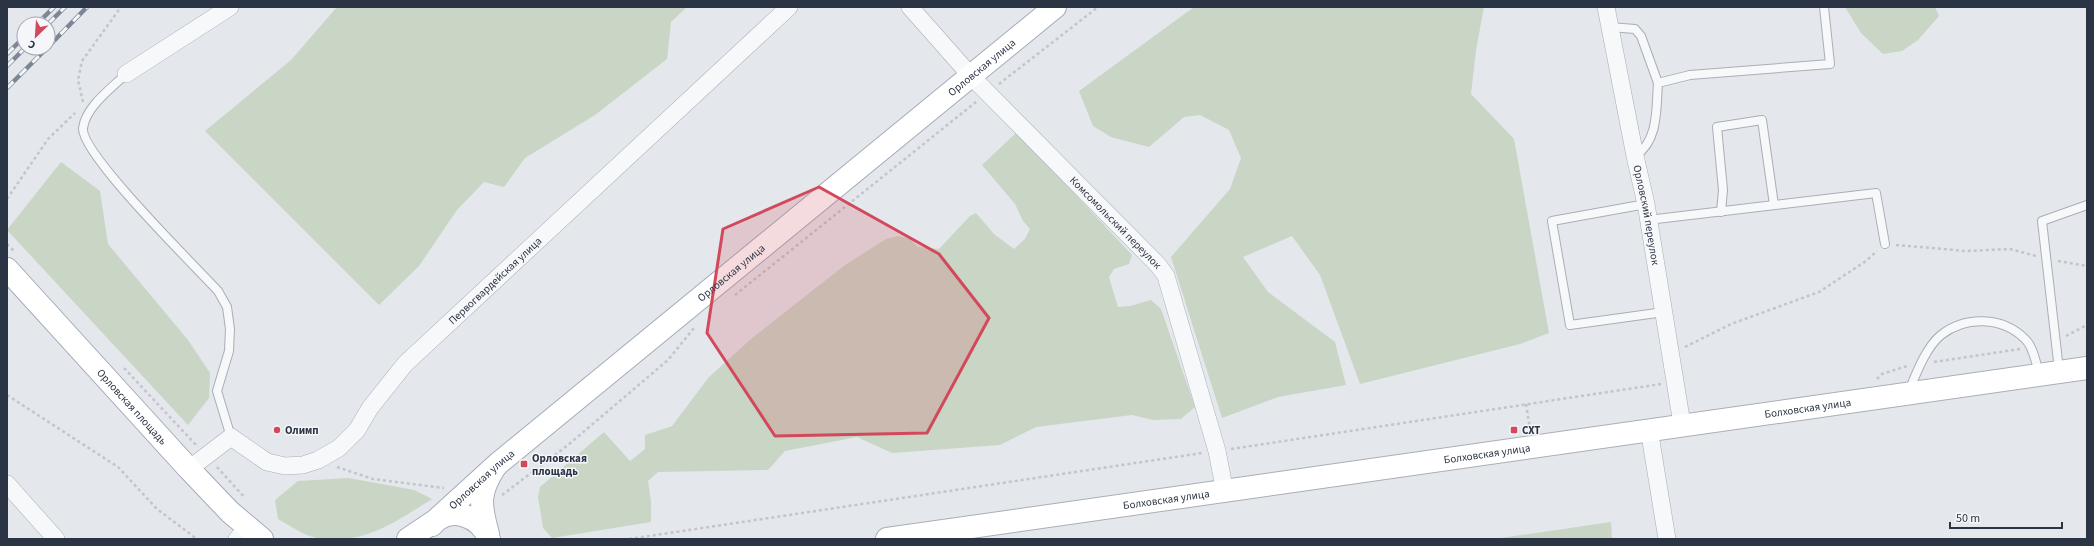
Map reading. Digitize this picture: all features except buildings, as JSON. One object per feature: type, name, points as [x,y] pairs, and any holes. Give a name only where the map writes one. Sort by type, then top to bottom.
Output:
[{"type":"main road","name":"Орловская улица","points":[[408,539],[435,521],[496,466],[970,75],[1055,7]]},
{"type":"main road","name":"Орловская площадь","points":[[7,269],[190,469],[249,536]]},
{"type":"main road","name":"Болховская улица","points":[[888,539],[1225,492],[1857,399],[2087,368]]},
{"type":"main road","points":[[490,539],[481,510],[483,488],[496,466]]},
{"type":"main road","points":[[423,539],[425,532],[435,521],[450,515],[465,515],[478,521],[485,529],[490,539]]},
{"type":"street","points":[[126,74],[230,7]]},
{"type":"street","name":"Первогвардейская улица","points":[[231,437],[267,462],[285,466],[303,465],[318,460],[339,448],[357,430],[370,408],[405,364],[789,7]]},
{"type":"street","name":"Комсомольский переулок","points":[[910,7],[970,75],[1158,265],[1166,276],[1217,451],[1225,492]]},
{"type":"street","name":"Орловский переулок","points":[[1606,7],[1634,156],[1646,204],[1682,424]]},
{"type":"street","points":[[1649,429],[1667,539]]},
{"type":"street","points":[[190,469],[231,437]]},
{"type":"street","points":[[7,484],[56,539]]},
{"type":"lane","points":[[1658,83],[1690,75],[1830,64],[1824,7]]},
{"type":"lane","points":[[1610,27],[1635,30],[1641,36],[1658,83],[1654,130],[1643,151],[1634,156]]},
{"type":"lane","points":[[126,74],[88,114],[83,129],[88,146],[110,175],[218,291],[228,306],[230,328],[229,351],[217,391],[231,437]]},
{"type":"lane","points":[[1721,212],[1723,190],[1717,127],[1762,120],[1774,205]]},
{"type":"lane","points":[[1648,220],[1876,193],[1885,244]]},
{"type":"lane","points":[[1646,204],[1552,222],[1553,229],[1570,325],[1664,312]]},
{"type":"lane","points":[[2050,372],[2056,341],[2042,221],[2087,205]]},
{"type":"lane","points":[[1908,392],[1920,364],[1940,336],[1960,324],[1989,321],[2003,325],[2026,339],[2030,347],[2050,372]]},
{"type":"path","points":[[88,102],[84,106],[78,80],[82,61],[121,7]]},
{"type":"path","points":[[729,300],[988,92],[1098,7]]},
{"type":"path","points":[[7,199],[48,139],[79,110]]},
{"type":"path","points":[[1671,355],[1730,324],[1819,292],[1866,261],[1885,244],[1966,251],[2010,248],[2046,259],[2087,266]]},
{"type":"path","points":[[500,496],[568,445],[668,360],[697,324]]},
{"type":"path","points":[[2056,341],[2087,325]]},
{"type":"path","points":[[1857,399],[1882,374],[1920,364],[2030,347]]},
{"type":"path","points":[[629,539],[1675,382]]},
{"type":"path","points":[[7,395],[118,467],[157,509],[198,539]]},
{"type":"path","points":[[318,460],[373,479],[443,488],[449,484]]},
{"type":"highlighted area","points":[[819,187],[939,254],[989,318],[927,433],[775,436],[707,333],[723,229]]},
{"type":"green space","points":[[337,7],[687,7],[671,22],[667,59],[595,115],[525,158],[504,187],[484,182],[457,210],[419,266],[379,305],[205,131],[291,60]]},
{"type":"green space","points":[[1194,7],[1484,7],[1476,50],[1471,94],[1514,139],[1549,333],[1520,344],[1360,384],[1320,275],[1292,236],[1243,257],[1268,292],[1335,342],[1346,385],[1278,397],[1222,418],[1171,257],[1230,189],[1241,158],[1229,130],[1200,115],[1184,117],[1149,147],[1111,137],[1093,126],[1079,91]]},
{"type":"green space","points":[[1845,7],[1935,7],[1939,16],[1918,40],[1902,51],[1883,54],[1861,33]]},
{"type":"green space","points":[[1017,132],[1132,255],[1129,264],[1114,269],[1109,277],[1118,307],[1130,306],[1151,300],[1161,309],[1195,407],[1181,419],[1153,420],[1132,415],[1036,427],[1000,445],[892,453],[857,437],[785,451],[768,470],[658,472],[648,481],[651,501],[651,522],[552,538],[543,528],[538,497],[540,487],[604,432],[630,461],[645,449],[645,435],[672,426],[709,377],[751,339],[845,265],[886,239],[898,236],[910,239],[918,247],[939,249],[970,216],[976,213],[994,234],[1014,249],[1025,239],[1030,229],[1023,221],[1015,204],[982,165]]},
{"type":"green space","points":[[61,162],[100,191],[108,244],[188,340],[210,373],[209,398],[188,425],[7,230]]},
{"type":"green space","points":[[349,478],[414,490],[432,499],[391,524],[364,535],[349,539],[334,540],[312,537],[278,519],[275,500],[298,481]]},
{"type":"green space","points":[[1611,522],[1612,539],[1494,539]]},
{"type":"railway","points":[[45,16],[54,7]]},
{"type":"railway","points":[[56,16],[65,7]]},
{"type":"railway","points":[[56,39],[87,7]]},
{"type":"railway","points":[[7,54],[16,45]]},
{"type":"railway","points":[[7,66],[17,56]]},
{"type":"railway","points":[[7,88],[39,56]]},
{"type":"place","name":"Олимп","points":[[277,430]]},
{"type":"place","name":"СХТ","points":[[1514,430]]},
{"type":"place","name":"Орловская площадь","points":[[524,464]]}]
